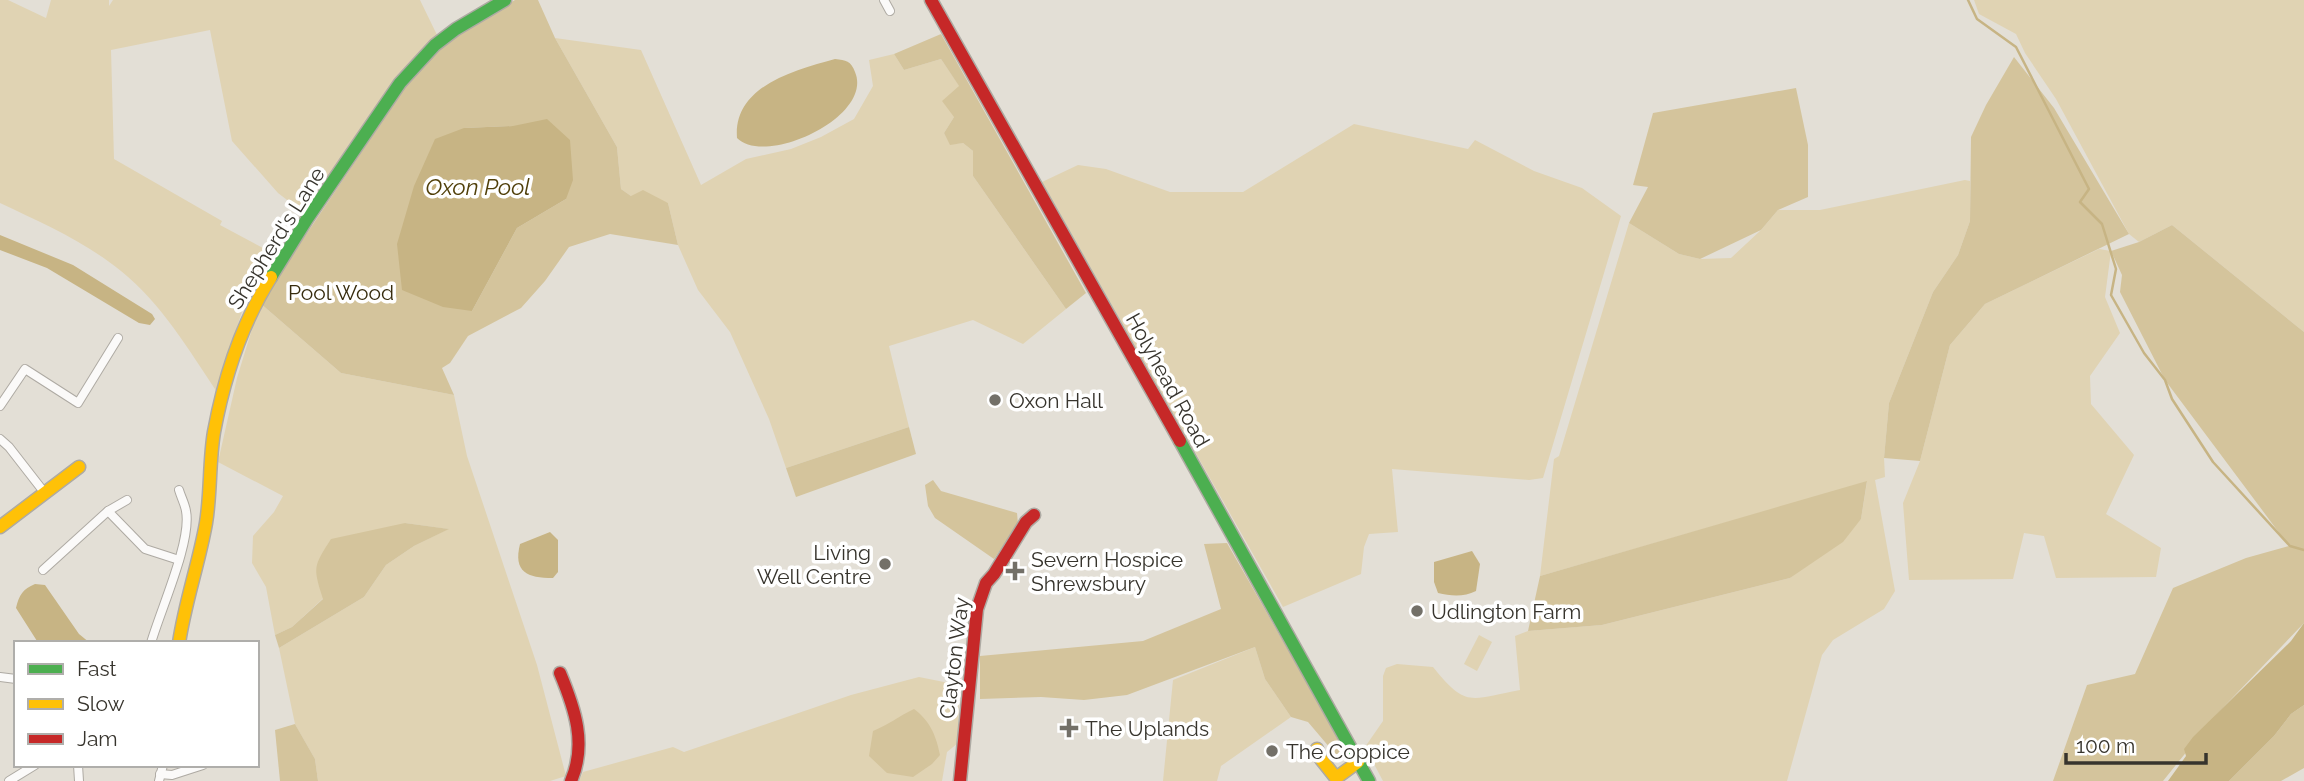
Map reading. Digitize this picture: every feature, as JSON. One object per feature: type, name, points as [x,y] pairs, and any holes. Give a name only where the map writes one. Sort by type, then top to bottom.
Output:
[{"type":"street","name":"Shepherd's Lane","points":[[179,641],[206,523],[214,433],[228,375],[253,306],[307,219],[400,83],[435,45],[456,29],[505,0]]},
{"type":"street","points":[[883,0],[890,11]]},
{"type":"street","name":"Holyhead Road","points":[[930,0],[1369,781]]},
{"type":"street","points":[[0,406],[25,369],[78,403],[118,338]]},
{"type":"street","points":[[0,439],[44,492]]},
{"type":"street","points":[[0,527],[79,467]]},
{"type":"street","points":[[152,641],[179,560],[187,513],[179,490]]},
{"type":"street","points":[[43,570],[108,511],[127,500]]},
{"type":"street","points":[[108,511],[145,549],[179,560]]},
{"type":"street","name":"Clayton Way","points":[[960,781],[976,609],[981,591],[1026,522],[1034,515]]},
{"type":"street","points":[[560,673],[578,718],[578,754],[571,781]]},
{"type":"street","points":[[1317,749],[1336,779],[1358,762]]},
{"type":"street","points":[[9,781],[30,767]]},
{"type":"street","points":[[161,774],[172,775],[197,767]]},
{"type":"shaded area","points":[[0,0],[8,0],[46,18],[51,0],[109,0],[109,6],[113,0],[420,0],[437,35],[395,80],[304,213],[278,193],[232,141],[210,30],[111,50],[114,159],[222,221],[220,225],[278,256],[243,308],[217,392],[162,312],[121,271],[78,242],[0,203]]},
{"type":"shaded area","points":[[1974,0],[2304,0],[2304,332],[2172,225],[2139,242],[2129,234],[2056,99],[2025,53],[2016,34],[1979,14]]},
{"type":"shaded area","points":[[555,38],[641,50],[701,185],[746,159],[791,149],[854,119],[873,86],[869,60],[894,54],[904,70],[941,59],[960,87],[954,117],[944,133],[950,144],[963,143],[973,151],[973,176],[1066,309],[1023,344],[973,320],[889,346],[909,427],[786,468],[769,419],[730,332],[698,290],[678,245],[668,203],[631,196],[621,189],[617,147]]},
{"type":"shaded area","points":[[1354,124],[1468,149],[1475,140],[1534,171],[1582,188],[1621,216],[1543,478],[1529,480],[1392,469],[1398,532],[1369,534],[1364,547],[1361,574],[1283,607],[1042,182],[1078,165],[1106,169],[1170,192],[1243,192]]},
{"type":"shaded area","points":[[1970,181],[1970,221],[1958,255],[1933,292],[1889,403],[1885,477],[1875,480],[1895,591],[1884,609],[1833,640],[1822,655],[1787,781],[1383,781],[1365,747],[1383,721],[1383,676],[1386,668],[1397,664],[1433,667],[1454,690],[1470,698],[1520,690],[1515,636],[1528,631],[1602,625],[1790,578],[1861,519],[1867,482],[1540,576],[1554,459],[1559,456],[1629,223],[1679,254],[1700,259],[1731,258],[1778,210],[1820,210]]},
{"type":"shaded area","points":[[2099,249],[2111,251],[2105,297],[2120,333],[2090,376],[2091,404],[2134,455],[2106,514],[2161,548],[2156,577],[2056,578],[2044,536],[2024,533],[2013,579],[1909,580],[1903,503],[1920,461],[1950,345],[1985,304]]},
{"type":"shaded area","points":[[260,303],[341,373],[454,395],[467,456],[537,665],[566,776],[550,781],[318,781],[315,759],[295,724],[279,648],[364,597],[386,565],[414,546],[448,529],[405,523],[292,627],[275,635],[266,587],[252,563],[253,536],[274,512],[283,496],[218,462],[237,378]]},
{"type":"shaded area","points":[[1479,635],[1492,642],[1477,671],[1464,664]]},
{"type":"shaded area","points":[[1255,647],[1265,679],[1291,717],[1221,766],[1217,781],[1163,781],[1173,680]]},
{"type":"shaded area","points":[[919,677],[959,685],[958,743],[947,752],[942,781],[579,781],[583,772],[673,747],[684,752],[851,695]]},
{"type":"green space","name":"Pool Wood","points":[[515,0],[538,0],[555,38],[617,147],[621,189],[631,196],[643,190],[668,203],[678,245],[610,234],[569,247],[545,281],[521,308],[468,336],[450,363],[442,368],[454,395],[341,373],[260,303],[408,83],[435,51],[456,35]],"holes":[[[513,126],[566,199],[517,228],[472,311],[464,128]]]},
{"type":"green space","points":[[941,34],[1086,293],[1066,309],[973,176],[973,151],[963,143],[950,145],[944,133],[954,117],[942,101],[959,86],[941,59],[904,70],[894,54]]},
{"type":"green space","points":[[2014,57],[2054,108],[2129,234],[1985,304],[1950,345],[1920,461],[1884,458],[1889,403],[1933,292],[1958,255],[1970,221],[1971,137]]},
{"type":"green space","points":[[1796,88],[1808,145],[1808,197],[1778,210],[1761,230],[1700,259],[1679,254],[1629,223],[1648,187],[1633,185],[1653,113]]},
{"type":"green space","points":[[2172,225],[2304,332],[2304,623],[2217,714],[2163,781],[2053,781],[2087,685],[2135,674],[2173,588],[2246,558],[2289,546],[2165,380],[2120,292],[2122,275],[2111,251],[2139,242]]},
{"type":"green space","points":[[909,427],[916,454],[796,497],[786,468]]},
{"type":"green space","points":[[933,480],[941,491],[1017,513],[1018,524],[994,559],[935,518],[928,506],[925,485]]},
{"type":"green space","points":[[1867,481],[1861,519],[1843,542],[1790,578],[1602,625],[1528,631],[1540,576]]},
{"type":"green space","points":[[405,523],[449,529],[414,546],[386,565],[364,597],[279,648],[275,635],[292,627],[323,599],[316,568],[331,539]]},
{"type":"green space","points":[[1227,543],[1332,727],[1342,750],[1336,755],[1308,722],[1291,717],[1265,679],[1255,647],[1127,695],[1084,700],[1041,697],[980,699],[980,656],[1143,641],[1221,609],[1204,544]]},
{"type":"green space","points":[[2304,705],[2304,768],[2281,781],[2229,781],[2274,736],[2291,714]]},
{"type":"green space","points":[[914,709],[931,729],[940,755],[913,777],[887,773],[869,756],[873,731]]},
{"type":"green space","points":[[295,724],[315,759],[318,781],[280,781],[275,730]]},
{"type":"water","points":[[835,59],[852,65],[857,89],[849,105],[833,120],[814,133],[792,142],[770,146],[751,145],[737,138],[738,120],[745,105],[756,93],[785,75]]},
{"type":"water","name":"Oxon Pool","points":[[547,119],[570,140],[573,180],[566,199],[517,228],[472,311],[443,307],[402,290],[397,244],[414,186],[435,139],[464,128],[513,126]]},
{"type":"water","points":[[0,235],[73,265],[152,314],[155,319],[150,325],[139,323],[47,268],[0,250]]},
{"type":"water","points":[[550,532],[558,540],[558,572],[553,578],[529,575],[519,561],[520,544]]},
{"type":"water","points":[[1472,551],[1480,564],[1476,591],[1457,595],[1438,593],[1434,582],[1434,562]]},
{"type":"water","points":[[35,584],[45,585],[79,634],[88,641],[37,641],[16,608],[27,588]]},
{"type":"water","points":[[2304,623],[2304,705],[2291,714],[2274,736],[2229,781],[2168,781],[2186,756],[2184,749],[2193,737],[2291,641]]},
{"type":"waterway","points":[[1968,0],[1977,19],[2016,47],[2089,189],[2080,202],[2102,224],[2116,269],[2111,295],[2144,353],[2165,380],[2172,399],[2213,462],[2290,546],[2304,550]]},
{"type":"traffic: fast","points":[[271,277],[307,219],[400,83],[435,45],[456,29],[505,0]]},
{"type":"traffic: fast","points":[[1180,441],[1369,781]]},
{"type":"traffic: slow","points":[[179,641],[206,523],[212,443],[223,391],[243,332],[271,277]]},
{"type":"traffic: slow","points":[[0,527],[79,467]]},
{"type":"traffic: slow","points":[[1317,749],[1321,759],[1336,778],[1358,762]]},
{"type":"traffic: jam","points":[[931,0],[1180,441]]},
{"type":"traffic: jam","points":[[960,781],[977,609],[986,583],[1026,522],[1034,515]]},
{"type":"traffic: jam","points":[[560,673],[574,713],[579,740],[576,767],[571,781]]},
{"type":"place","name":"Oxon Hall","points":[[995,400]]},
{"type":"place","name":"Living Well Centre","points":[[885,564]]},
{"type":"place","name":"Severn Hospice Shrewsbury","points":[[1015,571]]},
{"type":"place","name":"Udlington Farm","points":[[1417,611]]},
{"type":"place","name":"The Uplands","points":[[1069,728]]},
{"type":"place","name":"The Coppice","points":[[1272,751]]}]
